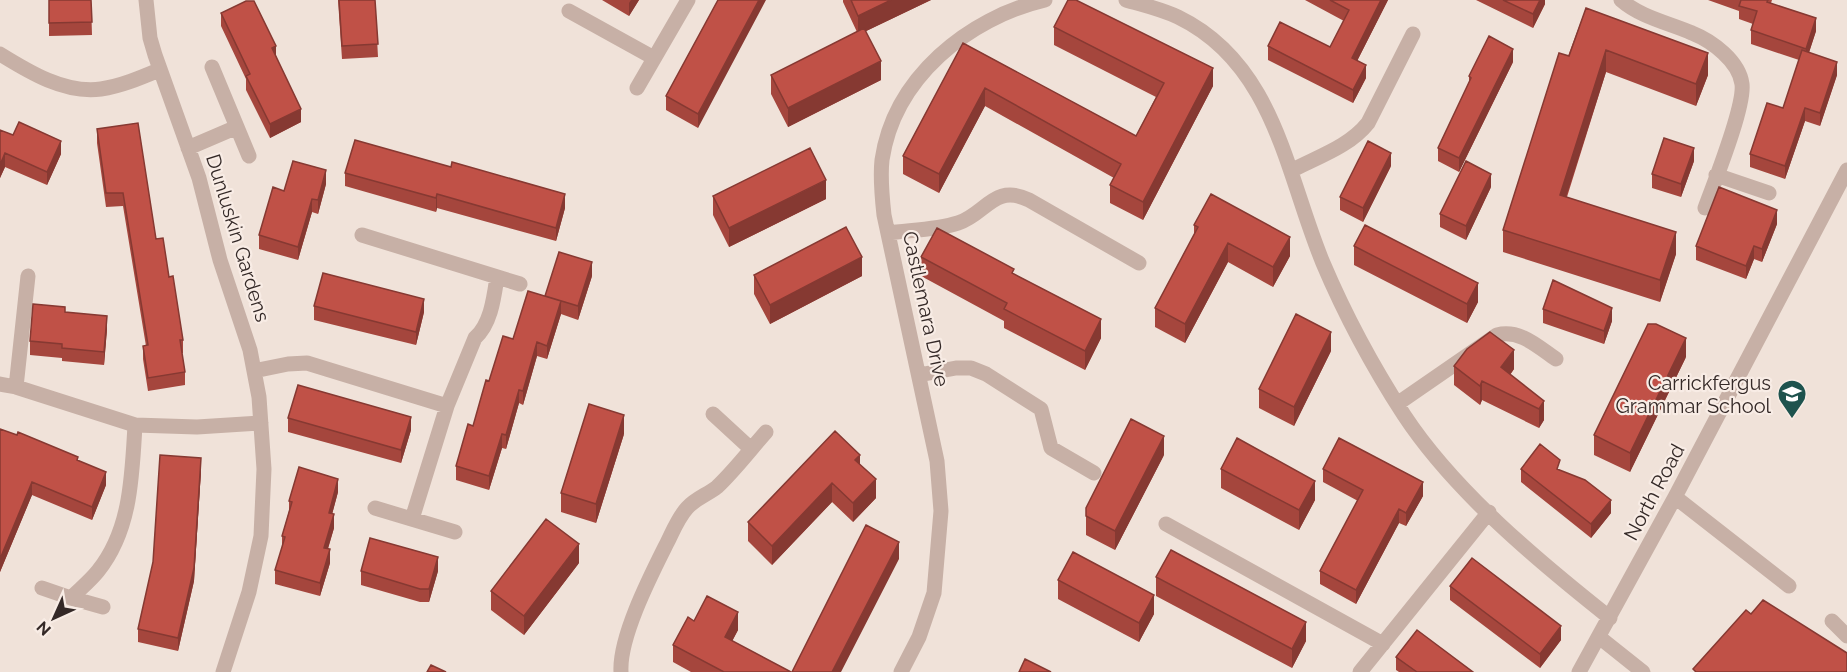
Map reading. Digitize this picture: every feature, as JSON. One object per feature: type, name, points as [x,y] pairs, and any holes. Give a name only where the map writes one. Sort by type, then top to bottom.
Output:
[{"type":"street","name":"Dunluskin Gardens","points":[[146,0],[150,38],[159,70],[199,178],[220,260],[250,350],[261,423],[264,487],[261,536],[249,592],[223,672]]},
{"type":"street","points":[[637,88],[688,0]]},
{"type":"street","name":"Castlemara Drive","points":[[901,672],[919,637],[934,593],[941,511],[937,461],[888,233],[882,192],[882,160],[891,128],[903,103],[927,69],[952,45],[1016,4],[1045,0]]},
{"type":"street","points":[[1126,0],[1178,17],[1206,34],[1249,79],[1276,128],[1312,236],[1330,278],[1397,404],[1431,450],[1489,512],[1539,559],[1610,618]]},
{"type":"street","points":[[1621,0],[1634,10],[1702,38],[1721,52],[1738,73],[1742,84],[1740,105],[1705,208]]},
{"type":"street","points":[[569,12],[654,58]]},
{"type":"street","points":[[1291,171],[1348,142],[1368,123],[1413,34]]},
{"type":"street","points":[[0,54],[52,81],[84,89],[120,85],[159,70]]},
{"type":"street","points":[[212,67],[249,156]]},
{"type":"street","points":[[189,148],[237,127]]},
{"type":"street","name":"North Road","points":[[1580,672],[1847,171]]},
{"type":"street","points":[[1716,175],[1769,193]]},
{"type":"street","points":[[888,233],[957,223],[997,197],[1017,195],[1139,263]]},
{"type":"street","points":[[362,235],[520,284]]},
{"type":"street","points":[[16,387],[28,276]]},
{"type":"street","points":[[412,519],[447,406],[475,338],[480,333],[490,312],[497,277]]},
{"type":"street","points":[[1397,404],[1497,334],[1519,335],[1556,359]]},
{"type":"street","points":[[254,371],[288,364],[307,363],[447,406]]},
{"type":"street","points":[[919,375],[964,367],[986,374],[1041,409],[1051,448],[1094,473]]},
{"type":"street","points":[[0,384],[135,425],[197,427],[261,423]]},
{"type":"street","points":[[713,414],[751,449]]},
{"type":"street","points":[[72,598],[99,571],[122,531],[131,483],[135,425]]},
{"type":"street","points":[[621,672],[627,639],[636,610],[652,572],[682,515],[692,502],[720,483],[766,432]]},
{"type":"street","points":[[1675,497],[1789,586]]},
{"type":"street","points":[[375,508],[455,532]]},
{"type":"street","points":[[1360,672],[1489,512]]},
{"type":"street","points":[[1166,525],[1383,644]]},
{"type":"street","points":[[42,588],[103,607]]},
{"type":"street","points":[[1832,621],[1847,636]]},
{"type":"street","points":[[1599,637],[1643,672]]},
{"type":"building","points":[[49,0],[91,0],[92,22],[49,23]]},
{"type":"building","points":[[339,0],[375,0],[378,44],[342,46]]},
{"type":"building","points":[[718,0],[759,0],[698,114],[666,96]]},
{"type":"building","points":[[851,0],[891,0],[858,16]]},
{"type":"building","points":[[1068,0],[1076,0],[1213,68],[1143,202],[1110,185],[1121,164],[985,88],[939,174],[903,156],[963,43],[1136,136],[1164,83],[1054,27]]},
{"type":"building","points":[[1330,0],[1381,0],[1352,58],[1366,65],[1353,90],[1268,46],[1280,22],[1330,47],[1349,10]]},
{"type":"building","points":[[1503,0],[1540,0],[1533,14]]},
{"type":"building","points":[[1741,0],[1768,0],[1767,2],[1816,18],[1806,49],[1751,30],[1757,11],[1739,6]]},
{"type":"building","points":[[246,1],[254,1],[276,46],[272,48],[301,109],[270,124],[246,76],[250,74],[221,13]]},
{"type":"building","points":[[1586,8],[1708,53],[1696,84],[1606,50],[1560,195],[1676,232],[1660,280],[1503,230],[1559,53],[1569,56]]},
{"type":"building","points":[[864,28],[881,61],[788,108],[771,75]]},
{"type":"building","points":[[1489,36],[1513,49],[1459,158],[1438,148]]},
{"type":"building","points":[[1802,50],[1837,62],[1820,113],[1805,108],[1785,166],[1750,154],[1767,103],[1783,108]]},
{"type":"building","points":[[19,122],[61,141],[47,172],[5,153],[0,165],[0,130],[13,135]]},
{"type":"building","points":[[138,123],[156,239],[163,238],[169,277],[173,276],[183,340],[180,340],[185,372],[148,378],[143,346],[148,345],[123,193],[106,193],[97,129]]},
{"type":"building","points":[[1664,138],[1694,148],[1681,184],[1652,174]]},
{"type":"building","points":[[355,140],[451,167],[452,162],[565,194],[556,228],[437,194],[436,198],[345,173]]},
{"type":"building","points":[[1368,141],[1391,153],[1363,208],[1340,197]]},
{"type":"building","points":[[810,148],[826,180],[729,228],[713,196]]},
{"type":"building","points":[[293,161],[326,170],[318,200],[312,199],[298,247],[259,235],[273,187],[284,191]]},
{"type":"building","points":[[1466,161],[1491,174],[1466,226],[1440,214]]},
{"type":"building","points":[[1719,187],[1777,210],[1762,249],[1754,246],[1746,266],[1696,246]]},
{"type":"building","points":[[1211,194],[1290,237],[1273,267],[1228,243],[1185,324],[1155,308],[1198,227],[1194,225]]},
{"type":"building","points":[[1365,225],[1478,283],[1467,304],[1354,246]]},
{"type":"building","points":[[846,227],[862,257],[770,305],[754,275]]},
{"type":"building","points":[[937,228],[1014,269],[1012,273],[1101,319],[1085,351],[1004,309],[1007,303],[921,257]]},
{"type":"building","points":[[559,252],[592,262],[578,306],[545,296]]},
{"type":"building","points":[[323,273],[424,299],[416,332],[314,306]]},
{"type":"building","points":[[1553,280],[1612,308],[1604,331],[1543,309]]},
{"type":"building","points":[[528,291],[561,301],[547,346],[537,342],[523,391],[519,390],[506,435],[502,434],[489,476],[456,466],[468,424],[473,426],[486,380],[489,381],[503,336],[513,339]]},
{"type":"building","points":[[33,304],[65,307],[65,312],[107,316],[104,352],[62,348],[62,344],[30,341]]},
{"type":"building","points":[[1296,314],[1331,332],[1294,407],[1259,389]]},
{"type":"building","points":[[1648,324],[1656,324],[1686,338],[1630,453],[1594,435]]},
{"type":"building","points":[[1490,332],[1514,350],[1501,367],[1544,401],[1539,409],[1482,381],[1480,386],[1454,366],[1467,349]]},
{"type":"building","points":[[298,385],[411,417],[401,450],[288,418]]},
{"type":"building","points":[[589,404],[624,415],[596,504],[561,493]]},
{"type":"building","points":[[1131,419],[1164,436],[1115,531],[1086,516],[1086,508]]},
{"type":"building","points":[[0,429],[17,435],[18,432],[78,457],[77,460],[106,472],[92,507],[32,482],[0,559]]},
{"type":"building","points":[[835,431],[860,455],[855,460],[876,479],[853,503],[832,483],[772,546],[748,522]]},
{"type":"building","points":[[1237,438],[1315,481],[1299,510],[1221,469]]},
{"type":"building","points":[[1339,438],[1423,482],[1406,513],[1399,509],[1356,590],[1320,571],[1363,490],[1323,469]]},
{"type":"building","points":[[1540,444],[1560,460],[1557,469],[1585,480],[1611,500],[1591,524],[1521,469]]},
{"type":"building","points":[[160,455],[201,458],[194,568],[178,638],[138,629],[153,562]]},
{"type":"building","points":[[299,467],[338,479],[329,513],[334,514],[324,548],[330,549],[320,583],[275,570],[285,537],[282,536],[292,502],[289,501]]},
{"type":"building","points":[[546,519],[579,544],[524,616],[491,591]]},
{"type":"building","points":[[866,525],[899,542],[832,672],[792,672]]},
{"type":"building","points":[[370,538],[438,557],[429,589],[420,589],[361,571]]},
{"type":"building","points":[[1171,550],[1306,622],[1292,649],[1156,577]]},
{"type":"building","points":[[1073,552],[1154,595],[1139,623],[1058,580]]},
{"type":"building","points":[[1472,558],[1561,626],[1540,654],[1450,586]]},
{"type":"building","points":[[707,596],[738,612],[725,637],[791,672],[724,672],[673,645],[688,617],[694,621]]},
{"type":"building","points":[[1763,600],[1847,653],[1847,672],[1696,672],[1693,669],[1746,610],[1751,614]]},
{"type":"building","points":[[1417,630],[1473,672],[1417,672],[1396,657]]},
{"type":"building","points":[[1025,659],[1051,672],[1019,672]]},
{"type":"building","points":[[431,665],[446,672],[427,672]]},
{"type":"place","name":"Carrickfergus Grammar School","points":[[1792,420]]}]
